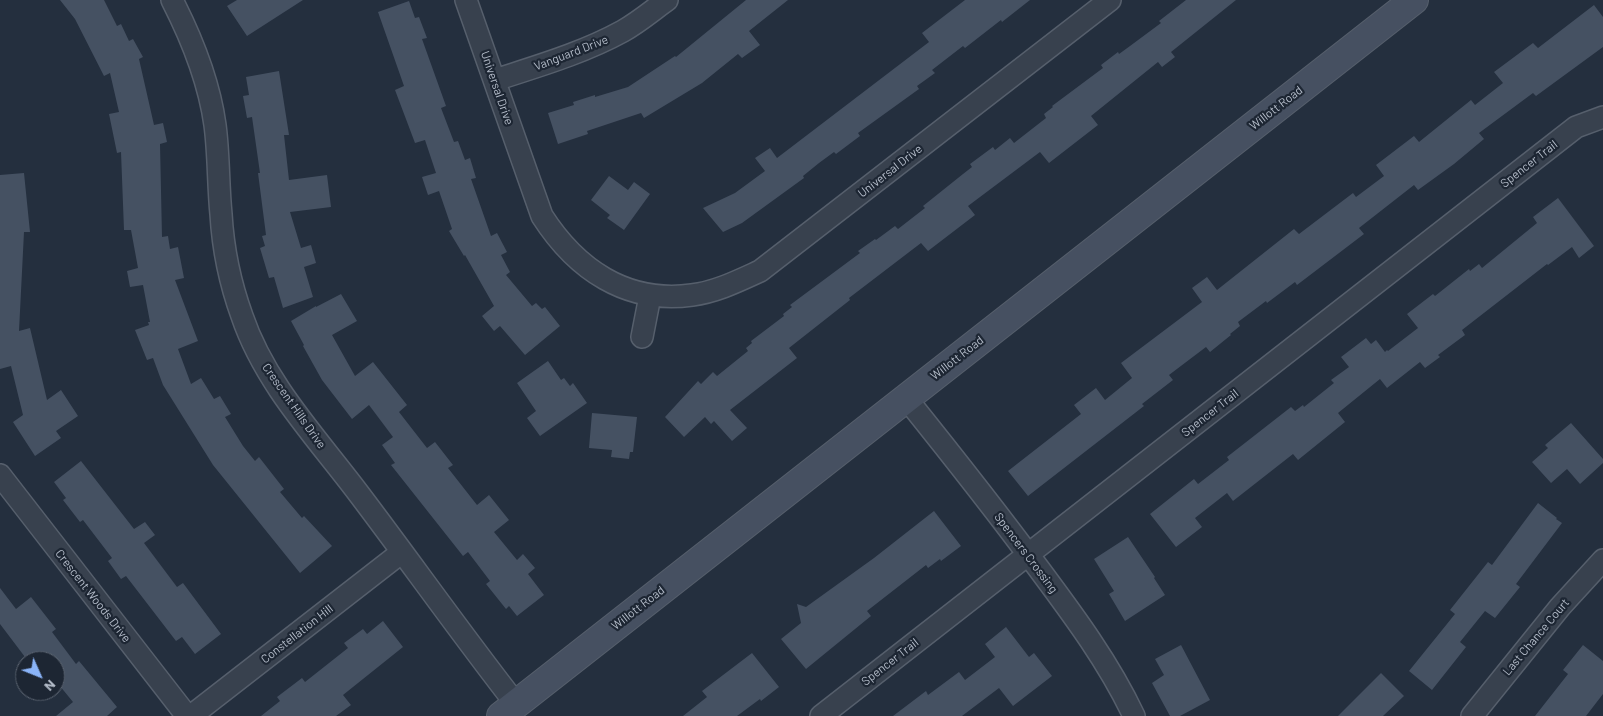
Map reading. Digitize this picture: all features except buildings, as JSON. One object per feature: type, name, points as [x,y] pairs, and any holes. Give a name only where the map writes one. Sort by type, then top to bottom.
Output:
[{"type":"main road","name":"Willott Road","points":[[508,710],[1414,0]]},
{"type":"street","name":"Crescent Hills Drive","points":[[172,0],[197,54],[207,88],[215,123],[219,160],[220,213],[224,247],[232,286],[242,318],[258,354],[274,382],[402,552],[508,710]]},
{"type":"street","name":"Universal Drive","points":[[466,0],[542,216],[556,237],[572,254],[595,273],[618,286],[650,296],[692,295],[720,288],[760,271],[1110,0]]},
{"type":"street","name":"Vanguard Drive","points":[[495,80],[578,52],[604,41],[626,30],[667,0]]},
{"type":"street","name":"Spencer Trail","points":[[820,716],[1576,127],[1603,117]]},
{"type":"street","points":[[642,337],[650,296]]},
{"type":"street","name":"Spencers Crossing","points":[[906,398],[1028,554],[1087,634],[1127,700],[1134,716]]},
{"type":"street","name":"Crescent Woods Drive","points":[[0,474],[187,716]]},
{"type":"street","name":"Constellation Hill","points":[[191,716],[402,552]]},
{"type":"street","name":"Last Chance Court","points":[[1472,716],[1531,641],[1603,560]]}]
